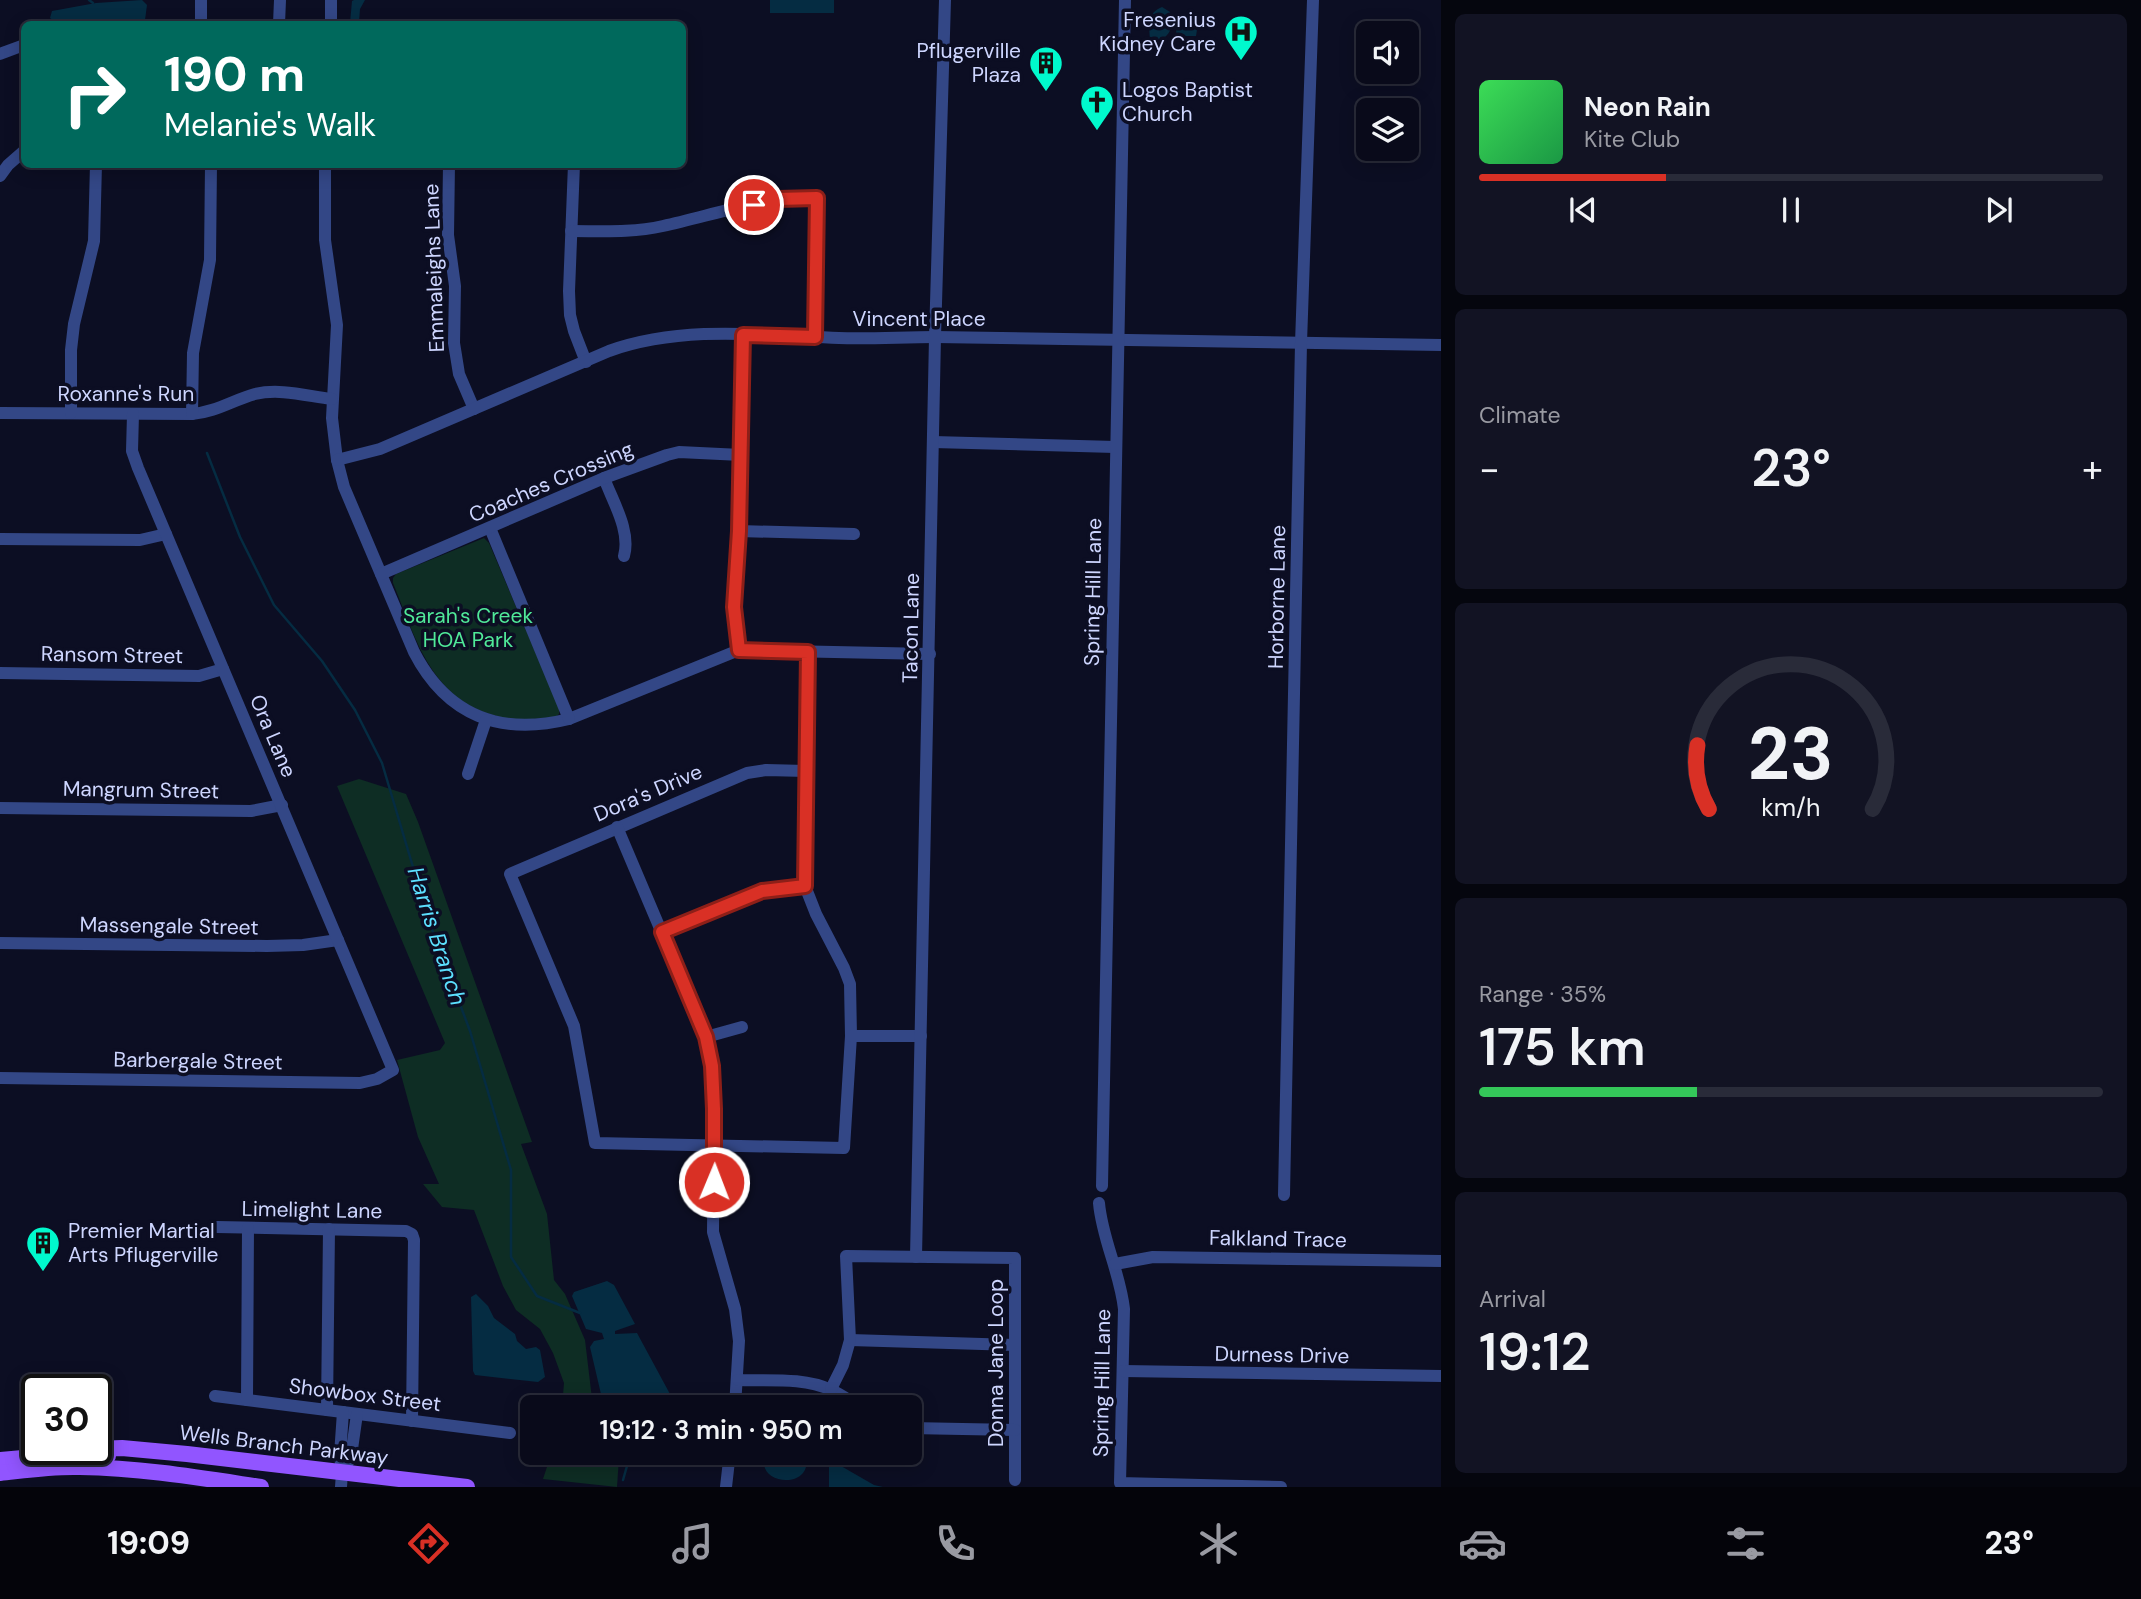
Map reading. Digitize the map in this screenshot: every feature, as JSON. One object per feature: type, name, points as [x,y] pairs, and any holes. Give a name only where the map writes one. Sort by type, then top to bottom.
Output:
[{"type":"main road","name":"Wells Branch Parkway","points":[[112,1448],[187,1454],[342,1480],[467,1487]]},
{"type":"main road","points":[[0,1460],[45,1456],[108,1456],[122,1448]]},
{"type":"main road","points":[[0,1452],[21,1451]]},
{"type":"main road","name":"Wells Branch Parkway","points":[[0,1472],[78,1466],[135,1469],[261,1487]]},
{"type":"street","points":[[201,0],[201,21]]},
{"type":"street","points":[[279,0],[279,21]]},
{"type":"street","points":[[327,21],[331,0]]},
{"type":"street","name":"Tacon Lane","points":[[916,1257],[935,337],[945,0]]},
{"type":"street","name":"Spring Hill Lane","points":[[1102,1186],[1125,0]]},
{"type":"street","name":"Horborne Lane","points":[[1284,1195],[1301,343],[1313,0]]},
{"type":"street","points":[[0,54],[21,47]]},
{"type":"street","points":[[0,176],[21,154]]},
{"type":"street","points":[[71,413],[71,350],[74,324],[94,241],[96,168]]},
{"type":"street","points":[[192,414],[193,353],[210,260],[211,168]]},
{"type":"street","points":[[325,168],[325,240],[337,325],[332,399],[337,460],[344,487],[414,652],[438,688],[458,705],[486,720],[531,726],[569,719],[739,650],[930,654]]},
{"type":"street","name":"Emmaleighs Lane","points":[[449,168],[448,235],[454,286],[454,343],[459,374],[474,409]]},
{"type":"street","points":[[574,168],[570,315],[586,362]]},
{"type":"street","points":[[571,232],[628,232],[777,199],[817,198],[815,337]]},
{"type":"street","name":"Vincent Place","points":[[337,460],[380,449],[627,344],[658,338],[700,334],[871,339],[935,337],[1441,345]]},
{"type":"street","points":[[739,650],[734,607],[739,531],[743,335]]},
{"type":"street","name":"Roxanne's Run","points":[[0,413],[208,413],[255,394],[271,391],[332,399]]},
{"type":"street","name":"Ora Lane","points":[[132,414],[132,451],[393,1070]]},
{"type":"street","points":[[933,442],[1115,447]]},
{"type":"street","name":"Coaches Crossing","points":[[381,574],[604,478],[673,453],[741,455]]},
{"type":"street","points":[[604,478],[626,535],[624,556]]},
{"type":"street","points":[[490,528],[569,719]]},
{"type":"street","points":[[739,531],[854,534]]},
{"type":"street","points":[[0,539],[141,540],[166,534]]},
{"type":"street","points":[[715,1146],[844,1148],[851,1036],[850,984],[805,886],[808,652]]},
{"type":"street","name":"Ransom Street","points":[[0,673],[199,676],[223,669]]},
{"type":"street","points":[[468,774],[486,720]]},
{"type":"street","name":"Dora's Drive","points":[[715,1146],[595,1143],[575,1026],[510,874],[747,773],[766,770],[806,771]]},
{"type":"street","name":"Mangrum Street","points":[[0,808],[251,811],[282,805]]},
{"type":"street","points":[[617,827],[706,1037],[712,1066],[715,1146],[713,1232],[735,1309],[740,1341],[736,1395]]},
{"type":"street","points":[[662,932],[762,891],[805,886]]},
{"type":"street","name":"Massengale Street","points":[[0,943],[267,946],[338,940]]},
{"type":"street","points":[[706,1037],[742,1027]]},
{"type":"street","points":[[851,1036],[921,1036]]},
{"type":"street","name":"Barbergale Street","points":[[0,1078],[360,1083],[377,1079],[393,1070]]},
{"type":"street","name":"Spring Hill Lane","points":[[1099,1203],[1124,1309],[1120,1483],[1248,1487]]},
{"type":"street","name":"Limelight Lane","points":[[217,1227],[406,1231],[412,1234],[412,1421]]},
{"type":"street","points":[[247,1400],[248,1228]]},
{"type":"street","points":[[327,1410],[329,1229]]},
{"type":"street","name":"Donna Jane Loop","points":[[831,1390],[843,1365],[850,1340],[846,1256],[1015,1258],[1015,1480]]},
{"type":"street","name":"Falkland Trace","points":[[1115,1264],[1153,1257],[1441,1261]]},
{"type":"street","points":[[850,1340],[1015,1345]]},
{"type":"street","name":"Durness Drive","points":[[1123,1371],[1441,1376]]},
{"type":"street","points":[[738,1380],[790,1381],[816,1385],[840,1395]]},
{"type":"street","name":"Showbox Street","points":[[215,1396],[510,1433]]},
{"type":"street","points":[[342,1480],[340,1455],[350,1413]]},
{"type":"street","points":[[922,1428],[1015,1430]]},
{"type":"street","points":[[726,1487],[729,1465]]},
{"type":"street","points":[[1248,1487],[1281,1487]]},
{"type":"green space","name":"Sarah's Creek HOA Park","points":[[484,538],[489,543],[559,708],[559,714],[555,718],[506,719],[469,705],[452,693],[427,661],[393,583],[396,574]]},
{"type":"green space","points":[[359,779],[406,794],[418,822],[532,1142],[521,1144],[547,1214],[554,1280],[565,1294],[585,1340],[592,1395],[563,1395],[564,1383],[553,1353],[540,1329],[516,1310],[503,1286],[474,1210],[442,1207],[423,1184],[439,1184],[418,1137],[397,1060],[440,1050],[445,1043],[337,786]]},
{"type":"green space","points":[[548,1465],[619,1465],[617,1487],[543,1479]]},
{"type":"water","points":[[142,0],[147,5],[145,20],[54,21],[50,18],[52,11],[96,3]]},
{"type":"water","points":[[365,0],[360,9],[359,21],[350,21],[352,1]]},
{"type":"water","points":[[770,0],[834,0],[834,13],[770,13]]},
{"type":"water","points":[[1162,7],[1170,12],[1172,25],[1164,38],[1154,41],[1150,39],[1150,20]]},
{"type":"water","points":[[1177,18],[1200,19],[1200,30],[1197,30],[1196,36],[1176,36]]},
{"type":"water","points":[[607,1281],[614,1285],[635,1324],[615,1331],[615,1334],[637,1333],[671,1395],[601,1395],[590,1347],[594,1341],[604,1339],[602,1333],[586,1329],[572,1296],[574,1292]]},
{"type":"water","points":[[476,1294],[488,1306],[494,1318],[515,1334],[517,1341],[526,1349],[536,1347],[540,1350],[545,1377],[538,1382],[475,1375],[471,1297]]},
{"type":"water","points":[[764,1465],[806,1465],[804,1472],[789,1480],[781,1480],[767,1472]]},
{"type":"water","points":[[829,1465],[839,1465],[874,1485],[883,1487],[829,1487]]},
{"type":"waterway","points":[[89,0],[93,3]]},
{"type":"waterway","name":"Harris Branch","points":[[207,453],[240,537],[274,605],[322,661],[355,710],[382,763],[430,924],[470,1031],[511,1170],[511,1257],[537,1296],[580,1313]]},
{"type":"waterway","name":"Harris Branch","points":[[623,1480],[627,1465]]},
{"type":"place","name":"Fresenius Kidney Care","points":[[1241,62]]},
{"type":"place","name":"Pflugerville Plaza","points":[[1046,93]]},
{"type":"place","name":"Logos Baptist Church","points":[[1097,132]]},
{"type":"place","name":"Premier Martial Arts Pflugerville","points":[[43,1273]]},
{"type":"route","points":[[714,1182],[712,1066],[706,1037],[662,932],[762,891],[805,886],[808,652],[739,650],[734,607],[739,531],[743,335],[815,337],[817,198],[777,199],[754,205]]}]
